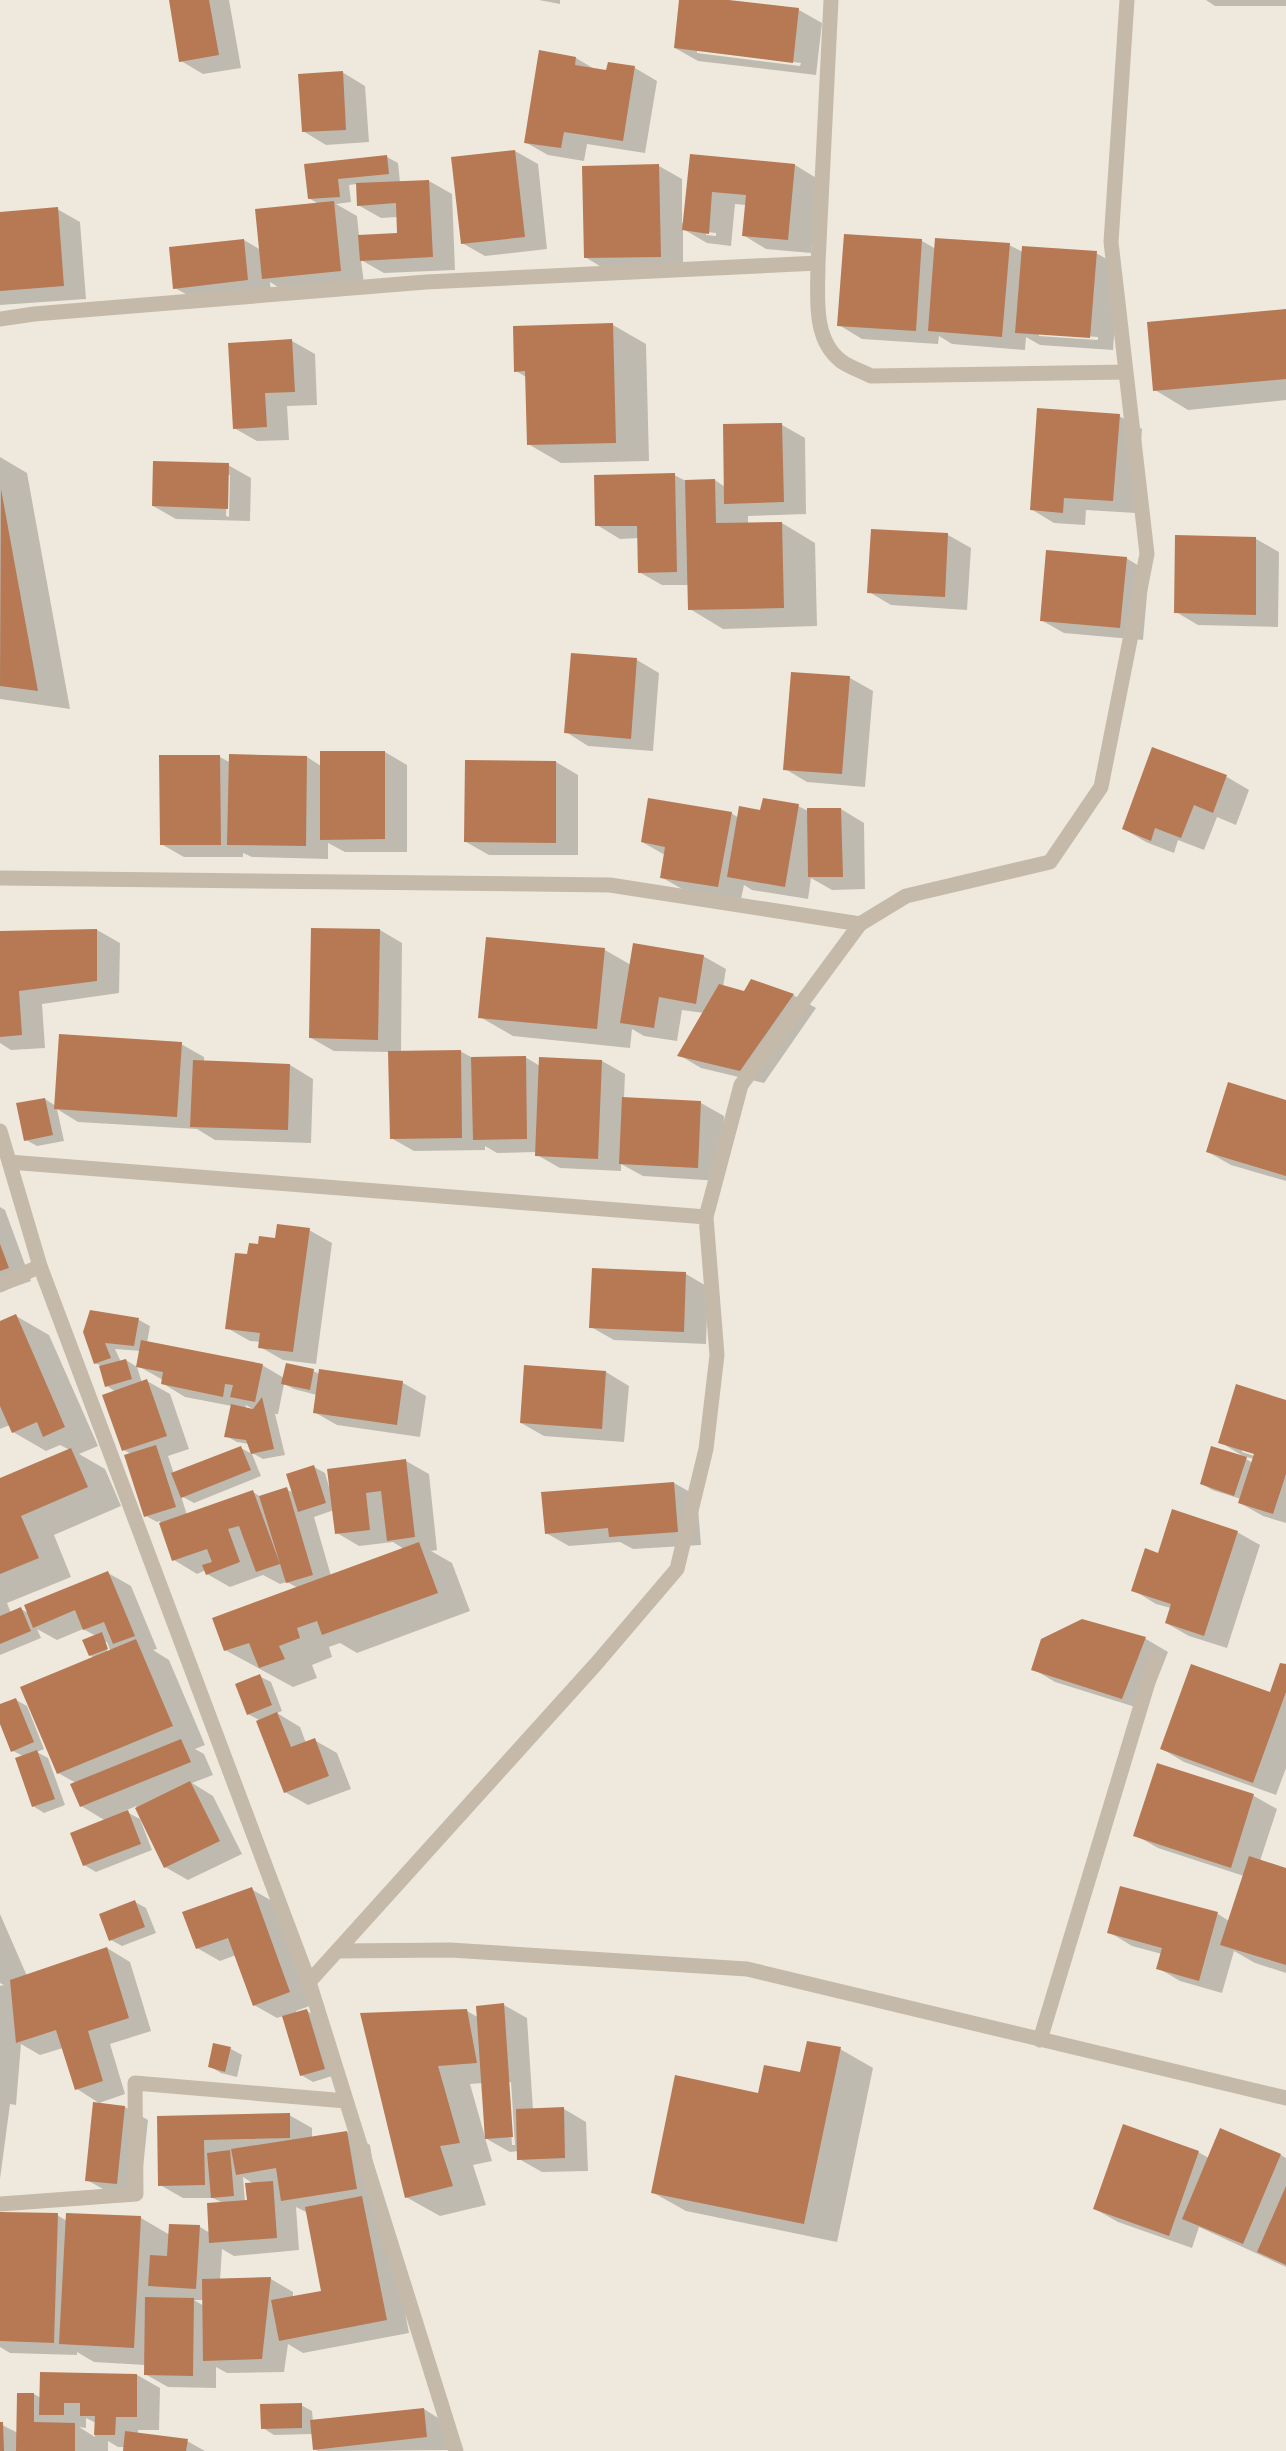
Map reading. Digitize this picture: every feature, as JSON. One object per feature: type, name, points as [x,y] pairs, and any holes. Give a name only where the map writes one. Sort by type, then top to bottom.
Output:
[{"type":"street","points":[[831,0],[818,263],[818,306],[821,334],[840,360],[871,376],[1126,372]]},
{"type":"street","points":[[309,1982],[596,1664],[677,1569],[706,1449],[717,1355],[706,1217],[741,1085],[860,924],[906,896],[1050,862],[1101,787],[1147,554],[1111,242],[1127,0]]},
{"type":"street","points":[[0,319],[34,314],[426,282],[818,263]]},
{"type":"street","points":[[0,878],[610,885],[860,924]]},
{"type":"street","points":[[0,1131],[40,1266],[309,1982],[456,2451]]},
{"type":"street","points":[[9,1162],[706,1217]]},
{"type":"street","points":[[0,1285],[40,1266]]},
{"type":"street","points":[[1040,2040],[1155,1659]]},
{"type":"street","points":[[337,1951],[450,1950],[747,1969],[1286,2098]]},
{"type":"street","points":[[0,2204],[136,2194],[135,2083],[346,2101]]},
{"type":"building","points":[[169,0],[209,0],[219,55],[179,62]]},
{"type":"building","points":[[679,0],[729,0],[799,8],[793,63],[674,48]]},
{"type":"building","points":[[539,50],[576,57],[575,65],[606,70],[608,62],[635,66],[623,141],[564,132],[561,148],[524,143]]},
{"type":"building","points":[[343,71],[346,130],[302,132],[298,74]]},
{"type":"building","points":[[515,150],[525,237],[461,244],[451,157]]},
{"type":"building","points":[[690,154],[795,164],[788,240],[742,236],[746,195],[712,192],[709,234],[682,230]]},
{"type":"building","points":[[387,155],[389,174],[338,179],[340,197],[308,199],[304,164]]},
{"type":"building","points":[[659,164],[661,257],[584,258],[582,166]]},
{"type":"building","points":[[429,180],[433,257],[360,261],[358,235],[397,233],[396,203],[357,206],[356,183]]},
{"type":"building","points":[[334,201],[341,271],[262,279],[255,209]]},
{"type":"building","points":[[58,207],[64,286],[0,291],[0,212]]},
{"type":"building","points":[[844,234],[922,239],[916,331],[837,326]]},
{"type":"building","points":[[935,238],[1010,243],[1002,337],[928,331]]},
{"type":"building","points":[[244,239],[248,280],[173,289],[169,247]]},
{"type":"building","points":[[1022,246],[1097,251],[1090,338],[1015,333]]},
{"type":"building","points":[[1286,309],[1286,379],[1153,391],[1147,322]]},
{"type":"building","points":[[613,323],[616,443],[527,445],[525,371],[514,372],[513,326]]},
{"type":"building","points":[[292,339],[295,392],[265,393],[267,427],[233,429],[228,343]]},
{"type":"building","points":[[1037,408],[1120,414],[1113,501],[1064,498],[1063,513],[1030,510]]},
{"type":"building","points":[[782,423],[784,502],[724,504],[723,424]]},
{"type":"building","points":[[153,461],[229,463],[228,509],[152,506]]},
{"type":"building","points":[[675,473],[677,572],[638,573],[637,526],[595,526],[594,475]]},
{"type":"building","points":[[715,479],[716,523],[782,522],[784,608],[688,610],[685,480]]},
{"type":"building","points":[[1,489],[38,691],[0,686]]},
{"type":"building","points":[[871,529],[948,533],[945,597],[867,593]]},
{"type":"building","points":[[1175,535],[1256,537],[1256,615],[1174,613]]},
{"type":"building","points":[[1046,550],[1127,557],[1120,628],[1040,621]]},
{"type":"building","points":[[571,653],[637,658],[631,739],[564,733]]},
{"type":"building","points":[[791,672],[850,676],[842,774],[783,770]]},
{"type":"building","points":[[1152,747],[1227,775],[1213,813],[1194,805],[1181,838],[1155,828],[1151,841],[1122,829]]},
{"type":"building","points":[[320,751],[385,751],[385,839],[320,840]]},
{"type":"building","points":[[229,754],[307,756],[306,846],[227,845]]},
{"type":"building","points":[[159,755],[220,755],[221,845],[160,845]]},
{"type":"building","points":[[465,760],[556,761],[556,843],[464,842]]},
{"type":"building","points":[[648,798],[732,812],[718,887],[660,878],[665,847],[641,842]]},
{"type":"building","points":[[763,798],[799,804],[785,887],[727,877],[739,806],[760,810]]},
{"type":"building","points":[[807,808],[841,808],[843,877],[808,877]]},
{"type":"building","points":[[311,928],[380,929],[378,1040],[309,1038]]},
{"type":"building","points":[[97,929],[97,981],[19,991],[22,1035],[0,1037],[0,931]]},
{"type":"building","points":[[486,937],[605,948],[597,1029],[478,1018]]},
{"type":"building","points":[[633,943],[704,955],[696,1004],[659,997],[654,1028],[620,1023]]},
{"type":"building","points":[[751,979],[794,994],[740,1071],[677,1056],[719,984],[744,991]]},
{"type":"building","points":[[59,1034],[182,1042],[177,1117],[54,1109]]},
{"type":"building","points":[[461,1050],[462,1138],[390,1139],[388,1051]]},
{"type":"building","points":[[526,1056],[527,1139],[473,1140],[471,1057]]},
{"type":"building","points":[[539,1057],[602,1060],[598,1159],[535,1156]]},
{"type":"building","points":[[193,1060],[290,1064],[288,1130],[190,1127]]},
{"type":"building","points":[[1228,1082],[1286,1100],[1286,1176],[1206,1152]]},
{"type":"building","points":[[622,1097],[701,1101],[698,1168],[619,1164]]},
{"type":"building","points":[[45,1098],[53,1135],[24,1141],[16,1103]]},
{"type":"building","points":[[277,1224],[310,1228],[293,1352],[258,1348],[260,1333],[225,1329],[235,1253],[247,1254],[249,1243],[258,1244],[259,1236],[275,1238]]},
{"type":"building","points":[[0,1244],[9,1268],[0,1271]]},
{"type":"building","points":[[592,1268],[686,1272],[684,1332],[589,1328]]},
{"type":"building","points":[[90,1310],[139,1318],[134,1346],[105,1343],[111,1358],[94,1364],[83,1332]]},
{"type":"building","points":[[16,1314],[65,1427],[43,1437],[37,1422],[12,1433],[0,1406],[0,1321]]},
{"type":"building","points":[[141,1340],[263,1364],[255,1402],[230,1397],[233,1385],[225,1384],[223,1397],[161,1384],[163,1372],[136,1367]]},
{"type":"building","points":[[126,1359],[132,1379],[105,1387],[99,1366]]},
{"type":"building","points":[[286,1363],[314,1369],[310,1390],[281,1384]]},
{"type":"building","points":[[524,1365],[606,1371],[602,1429],[520,1423]]},
{"type":"building","points":[[319,1369],[403,1381],[397,1425],[313,1413]]},
{"type":"building","points":[[147,1379],[167,1436],[122,1451],[102,1395]]},
{"type":"building","points":[[1236,1384],[1286,1400],[1286,1474],[1273,1514],[1238,1503],[1254,1454],[1218,1443]]},
{"type":"building","points":[[262,1397],[274,1449],[251,1454],[246,1440],[224,1437],[231,1404],[253,1409]]},
{"type":"building","points":[[156,1445],[176,1507],[144,1517],[124,1455]]},
{"type":"building","points":[[241,1446],[251,1470],[181,1498],[171,1473]]},
{"type":"building","points":[[1211,1446],[1247,1457],[1234,1496],[1200,1484]]},
{"type":"building","points":[[71,1448],[88,1487],[21,1516],[39,1558],[0,1574],[0,1478]]},
{"type":"building","points":[[406,1459],[415,1537],[387,1541],[381,1491],[366,1493],[370,1530],[335,1534],[327,1469]]},
{"type":"building","points":[[314,1465],[326,1503],[298,1512],[286,1474]]},
{"type":"building","points":[[674,1482],[678,1532],[609,1537],[608,1528],[545,1534],[541,1492]]},
{"type":"building","points":[[287,1487],[313,1575],[286,1583],[259,1496]]},
{"type":"building","points":[[253,1490],[280,1564],[256,1572],[239,1526],[228,1529],[240,1562],[206,1575],[202,1565],[212,1562],[207,1549],[172,1561],[159,1523]]},
{"type":"building","points":[[1172,1509],[1238,1531],[1204,1636],[1165,1623],[1171,1604],[1131,1591],[1145,1548],[1158,1553]]},
{"type":"building","points":[[419,1542],[438,1593],[322,1635],[317,1621],[297,1628],[300,1638],[279,1646],[285,1659],[259,1668],[249,1643],[224,1651],[212,1618]]},
{"type":"building","points":[[108,1571],[135,1636],[113,1644],[104,1622],[83,1630],[75,1610],[33,1628],[24,1605]]},
{"type":"building","points":[[21,1607],[31,1631],[0,1644],[0,1616]]},
{"type":"building","points":[[1082,1619],[1146,1637],[1122,1699],[1031,1670],[1041,1639]]},
{"type":"building","points":[[102,1632],[108,1649],[89,1656],[82,1640]]},
{"type":"building","points":[[136,1639],[173,1726],[57,1774],[20,1687]]},
{"type":"building","points":[[1280,1663],[1286,1664],[1286,1692],[1253,1783],[1160,1749],[1191,1664],[1270,1692]]},
{"type":"building","points":[[260,1674],[272,1705],[247,1715],[235,1684]]},
{"type":"building","points":[[16,1698],[34,1742],[11,1752],[0,1724],[0,1704]]},
{"type":"building","points":[[277,1712],[291,1747],[315,1738],[329,1776],[284,1793],[256,1721]]},
{"type":"building","points":[[181,1739],[191,1762],[80,1807],[70,1784]]},
{"type":"building","points":[[37,1750],[55,1799],[32,1807],[15,1758]]},
{"type":"building","points":[[1157,1763],[1254,1794],[1231,1868],[1133,1836]]},
{"type":"building","points":[[190,1781],[220,1841],[164,1868],[135,1808]]},
{"type":"building","points":[[128,1810],[141,1844],[83,1866],[70,1833]]},
{"type":"building","points":[[1249,1856],[1286,1868],[1286,1965],[1220,1945]]},
{"type":"building","points":[[1120,1886],[1218,1912],[1199,1981],[1156,1969],[1162,1948],[1107,1933]]},
{"type":"building","points":[[252,1887],[290,1992],[253,2006],[228,1938],[196,1949],[182,1912]]},
{"type":"building","points":[[135,1900],[145,1927],[109,1941],[99,1914]]},
{"type":"building","points":[[107,1947],[129,2018],[88,2031],[103,2081],[75,2090],[56,2030],[16,2043],[10,1980]]},
{"type":"building","points":[[504,2003],[513,2137],[485,2139],[476,2006]]},
{"type":"building","points":[[307,2009],[325,2069],[300,2076],[282,2016]]},
{"type":"building","points":[[467,2009],[477,2063],[438,2066],[460,2143],[440,2146],[453,2186],[405,2198],[360,2013]]},
{"type":"building","points":[[807,2041],[841,2047],[804,2224],[651,2193],[675,2075],[758,2093],[764,2065],[800,2072]]},
{"type":"building","points":[[213,2043],[231,2047],[225,2072],[208,2067]]},
{"type":"building","points":[[93,2102],[125,2106],[117,2184],[85,2181]]},
{"type":"building","points":[[564,2107],[565,2158],[517,2160],[516,2109]]},
{"type":"building","points":[[290,2113],[290,2138],[204,2140],[205,2185],[158,2186],[157,2116]]},
{"type":"building","points":[[1123,2124],[1199,2151],[1169,2236],[1093,2209]]},
{"type":"building","points":[[1220,2128],[1281,2154],[1243,2244],[1182,2219]]},
{"type":"building","points":[[347,2131],[357,2189],[281,2201],[276,2168],[236,2175],[231,2149]]},
{"type":"building","points":[[230,2150],[234,2196],[211,2198],[207,2153]]},
{"type":"building","points":[[273,2181],[277,2238],[209,2243],[207,2203],[247,2200],[245,2183]]},
{"type":"building","points":[[1286,2186],[1286,2265],[1257,2252]]},
{"type":"building","points":[[362,2196],[387,2320],[279,2341],[271,2300],[321,2291],[305,2207]]},
{"type":"building","points":[[0,2212],[58,2213],[54,2343],[0,2341]]},
{"type":"building","points":[[66,2213],[141,2216],[134,2348],[59,2344]]},
{"type":"building","points":[[169,2224],[200,2225],[196,2289],[148,2286],[150,2255],[167,2256]]},
{"type":"building","points":[[271,2277],[262,2359],[203,2361],[202,2279]]},
{"type":"building","points":[[145,2297],[194,2298],[193,2376],[144,2375]]},
{"type":"building","points":[[40,2372],[137,2374],[137,2417],[116,2417],[115,2435],[94,2435],[95,2416],[80,2416],[80,2403],[64,2403],[64,2415],[39,2415]]},
{"type":"building","points":[[17,2393],[34,2393],[34,2422],[75,2423],[75,2451],[16,2451]]},
{"type":"building","points":[[302,2403],[302,2428],[261,2429],[260,2404]]},
{"type":"building","points":[[424,2408],[427,2437],[313,2450],[310,2420]]},
{"type":"building","points":[[0,2422],[3,2422],[4,2451],[0,2451]]},
{"type":"building","points":[[125,2431],[188,2439],[186,2451],[123,2451]]}]
